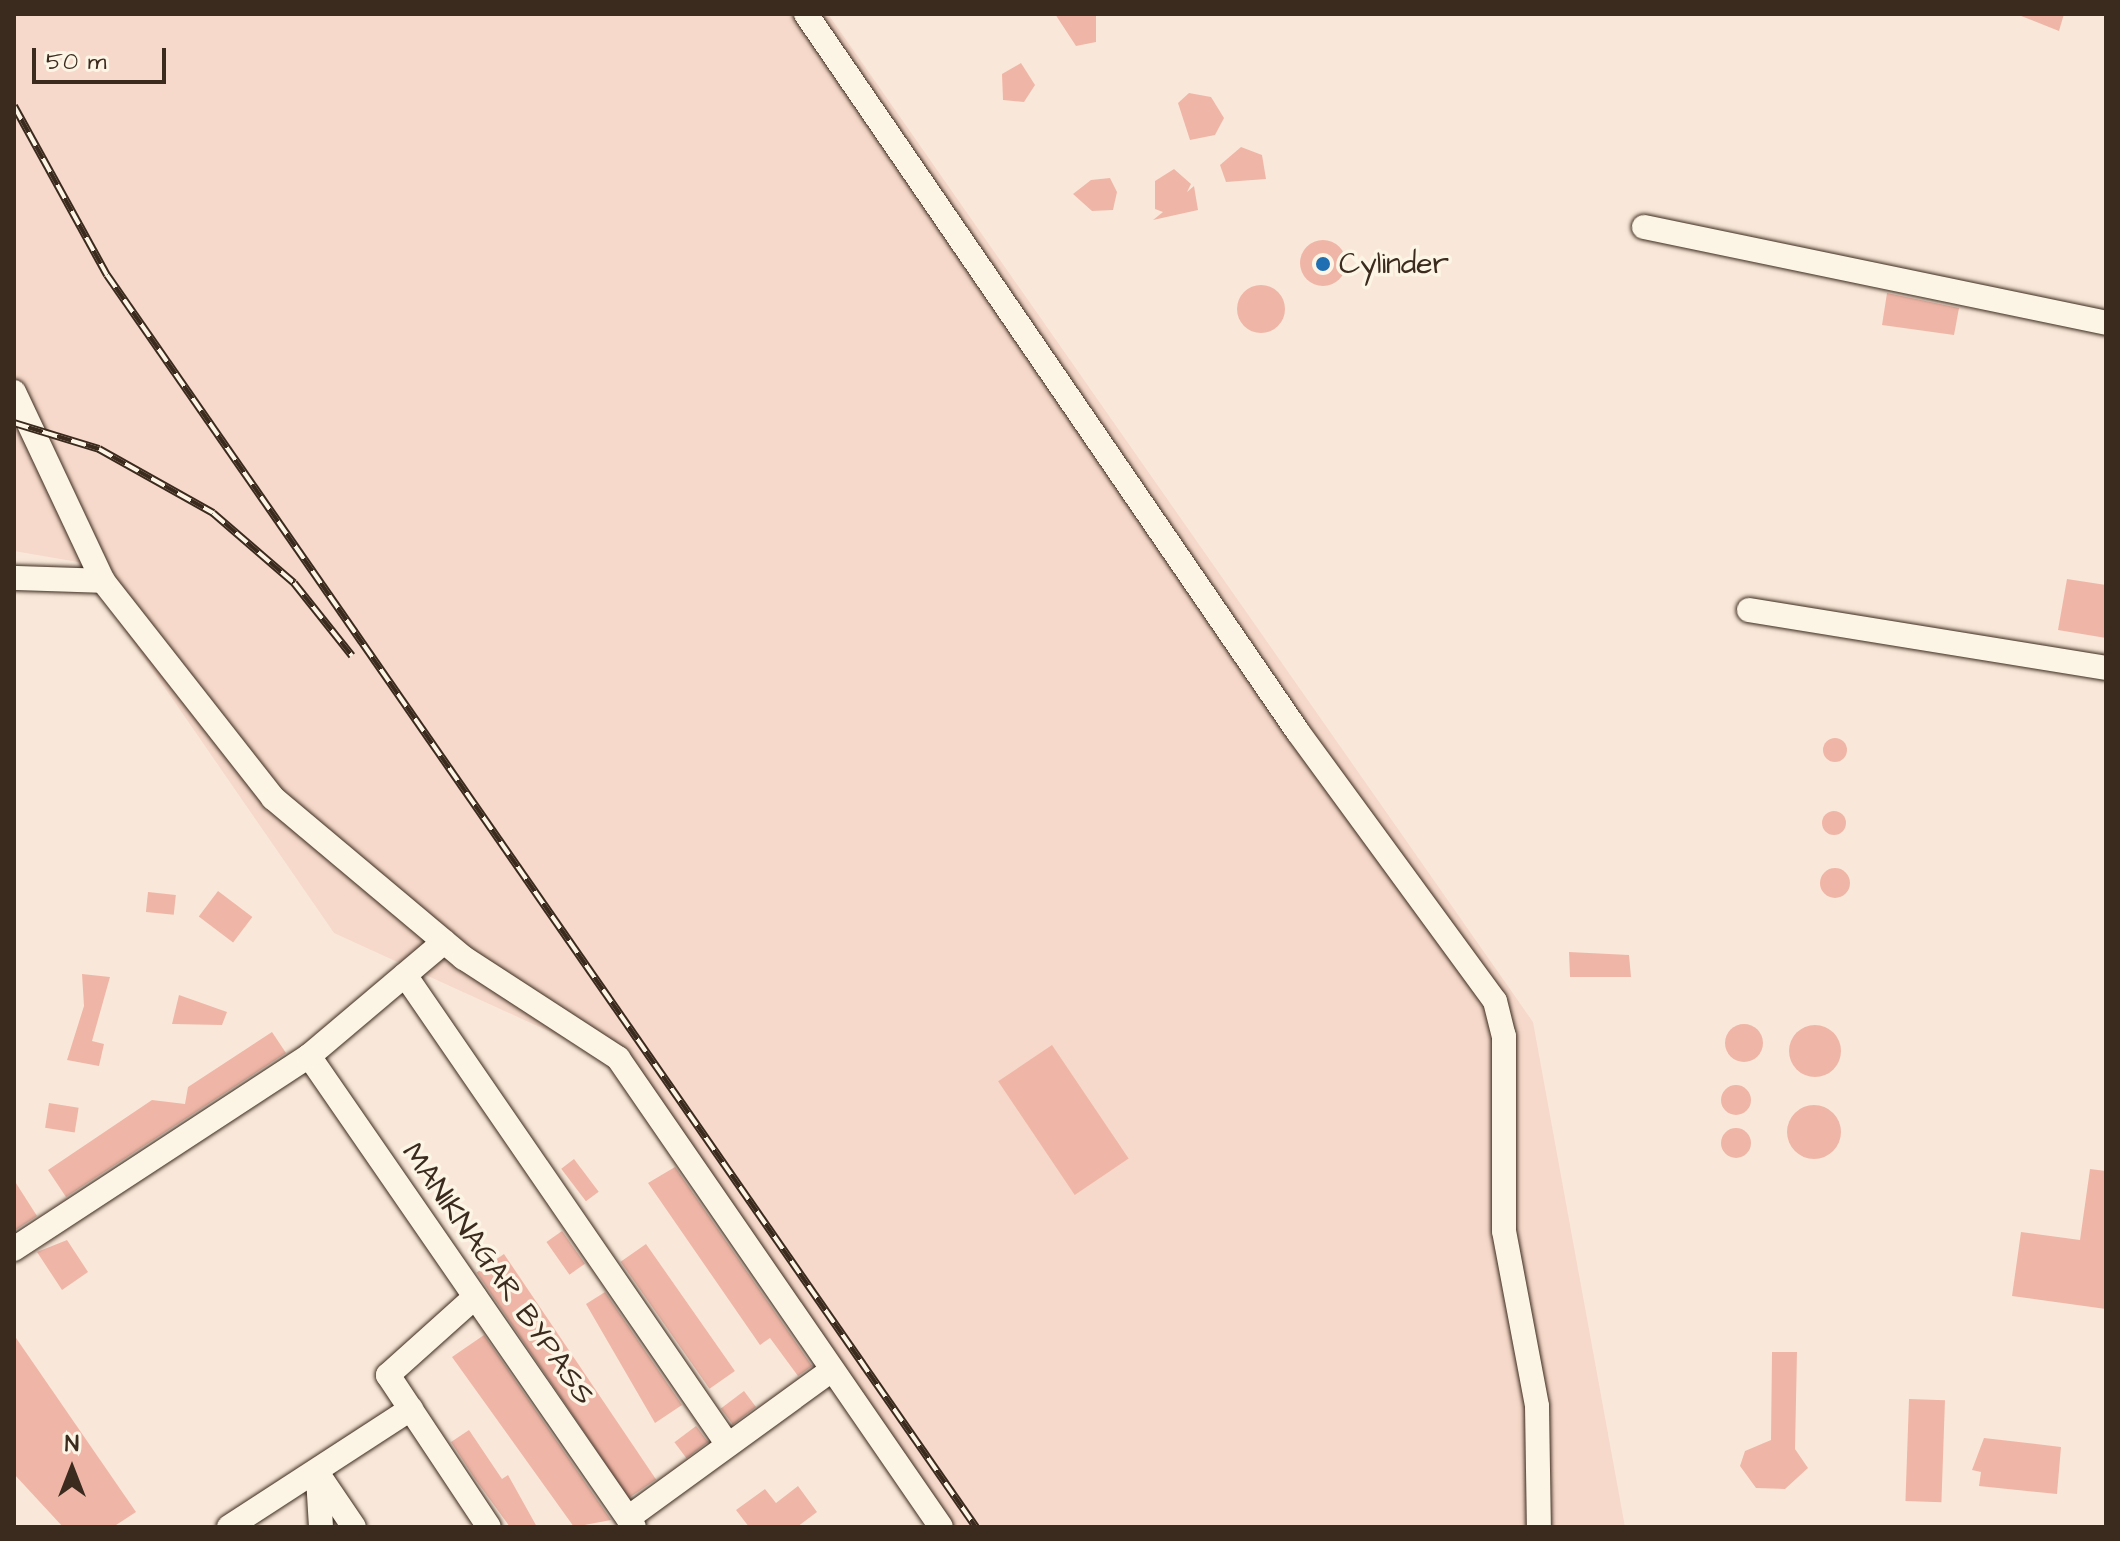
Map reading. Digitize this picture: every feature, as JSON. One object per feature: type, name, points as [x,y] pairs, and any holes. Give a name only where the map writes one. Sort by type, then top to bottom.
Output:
[{"type":"street","points":[[806,14],[1298,732],[1495,1001],[1504,1036],[1504,1231],[1537,1406],[1539,1527]]},
{"type":"street","points":[[1644,227],[2106,323]]},
{"type":"street","points":[[14,392],[103,581],[273,798],[444,942],[618,1058],[941,1527]]},
{"type":"street","points":[[14,578],[103,581]]},
{"type":"street","points":[[1749,610],[2106,668]]},
{"type":"street","points":[[14,1249],[309,1056],[444,942]]},
{"type":"street","points":[[405,975],[728,1445]]},
{"type":"street","name":"MANIKNAGAR BYPASS","points":[[309,1056],[631,1522]]},
{"type":"street","points":[[475,1297],[388,1375],[489,1527]]},
{"type":"street","points":[[631,1522],[728,1445],[832,1370]]},
{"type":"street","points":[[229,1527],[318,1474],[411,1409]]},
{"type":"street","points":[[318,1474],[321,1527]]},
{"type":"street","points":[[318,1474],[354,1527]]},
{"type":"shaded area","points":[[14,14],[828,14],[1533,1022],[1625,1527],[930,1527],[603,1056],[334,933],[78,562],[14,551]]},
{"type":"building","points":[[1055,14],[1096,14],[1096,42],[1076,46]]},
{"type":"building","points":[[2016,14],[2064,14],[2059,31]]},
{"type":"building","points":[[1021,63],[1035,85],[1024,102],[1003,100],[1002,74]]},
{"type":"building","points":[[1189,93],[1211,97],[1224,118],[1215,135],[1190,140],[1178,103]]},
{"type":"building","points":[[1241,147],[1262,155],[1266,179],[1226,182],[1220,165]]},
{"type":"building","points":[[1174,169],[1191,184],[1187,192],[1194,186],[1198,210],[1153,220],[1163,212],[1155,209],[1155,181]]},
{"type":"building","points":[[1110,178],[1117,192],[1113,210],[1092,211],[1073,194],[1091,180]]},
{"type":"building","name":"Cylinder","points":[[1323,240],[1339,247],[1346,263],[1339,279],[1323,286],[1307,279],[1300,263],[1307,247]]},
{"type":"building","points":[[1261,285],[1278,292],[1285,309],[1278,326],[1261,333],[1244,326],[1237,309],[1244,292]]},
{"type":"building","points":[[1887,293],[1959,308],[1954,335],[1882,325]]},
{"type":"building","points":[[2067,579],[2106,585],[2106,638],[2058,630]]},
{"type":"building","points":[[1835,738],[1846,745],[1847,750],[1840,761],[1835,762],[1824,755],[1823,750],[1830,739]]},
{"type":"building","points":[[1834,811],[1843,814],[1846,823],[1843,832],[1834,835],[1825,832],[1822,823],[1825,814]]},
{"type":"building","points":[[1835,868],[1841,869],[1849,877],[1849,889],[1841,897],[1835,898],[1829,897],[1821,889],[1820,883],[1821,877],[1829,869]]},
{"type":"building","points":[[218,891],[252,917],[233,942],[199,917]]},
{"type":"building","points":[[148,892],[176,895],[174,915],[146,912]]},
{"type":"building","points":[[1569,952],[1629,955],[1631,977],[1570,977]]},
{"type":"building","points":[[82,974],[110,977],[92,1041],[104,1044],[99,1066],[67,1060],[84,1006]]},
{"type":"building","points":[[179,995],[227,1012],[222,1025],[172,1024]]},
{"type":"building","points":[[1744,1024],[1758,1029],[1763,1043],[1758,1057],[1744,1062],[1730,1057],[1725,1043],[1730,1029]]},
{"type":"building","points":[[1815,1025],[1834,1032],[1841,1051],[1834,1070],[1815,1077],[1796,1070],[1789,1051],[1796,1032]]},
{"type":"building","points":[[272,1032],[286,1053],[66,1197],[48,1170],[152,1100],[185,1104],[188,1087]]},
{"type":"building","points":[[1052,1045],[1129,1159],[1075,1195],[998,1081]]},
{"type":"building","points":[[1736,1085],[1747,1089],[1751,1100],[1747,1111],[1736,1115],[1725,1111],[1721,1100],[1725,1089]]},
{"type":"building","points":[[49,1103],[79,1108],[75,1132],[45,1128]]},
{"type":"building","points":[[1814,1105],[1833,1113],[1841,1132],[1833,1151],[1814,1159],[1795,1151],[1787,1132],[1795,1113]]},
{"type":"building","points":[[1736,1128],[1746,1133],[1751,1143],[1746,1153],[1736,1158],[1726,1153],[1721,1143],[1726,1133]]},
{"type":"building","points":[[574,1159],[599,1192],[586,1201],[561,1169]]},
{"type":"building","points":[[675,1167],[812,1366],[798,1376],[770,1338],[760,1345],[648,1183]]},
{"type":"building","points":[[2090,1169],[2106,1171],[2106,1309],[2012,1296],[2021,1232],[2080,1240]]},
{"type":"building","points":[[14,1180],[37,1216],[14,1231]]},
{"type":"building","points":[[562,1231],[585,1264],[569,1275],[546,1242]]},
{"type":"building","points":[[67,1240],[88,1272],[62,1290],[37,1252]]},
{"type":"building","points":[[646,1244],[735,1371],[710,1389],[621,1262]]},
{"type":"building","points":[[504,1254],[656,1479],[629,1498],[477,1272]]},
{"type":"building","points":[[605,1292],[682,1405],[655,1423],[586,1304]]},
{"type":"building","points":[[14,1335],[136,1512],[113,1527],[63,1527],[14,1474]]},
{"type":"building","points":[[484,1335],[611,1520],[574,1527],[452,1357]]},
{"type":"building","points":[[1772,1352],[1797,1352],[1795,1449],[1808,1468],[1785,1489],[1756,1488],[1740,1466],[1745,1451],[1771,1440]]},
{"type":"building","points":[[744,1391],[756,1407],[733,1424],[721,1408]]},
{"type":"building","points":[[1909,1399],[1945,1400],[1941,1502],[1905,1501]]},
{"type":"building","points":[[696,1426],[708,1442],[686,1458],[674,1442]]},
{"type":"building","points":[[469,1430],[502,1479],[508,1475],[537,1527],[510,1527],[475,1479],[451,1442]]},
{"type":"building","points":[[1984,1438],[2061,1447],[2057,1494],[1979,1486],[1981,1472],[1972,1470]]},
{"type":"building","points":[[798,1486],[817,1512],[797,1527],[749,1527],[736,1510],[765,1489],[776,1503]]},
{"type":"railway","points":[[14,106],[107,275],[976,1527]]},
{"type":"railway","points":[[14,423],[99,449],[213,513],[294,583],[352,656]]},
{"type":"place","name":"Cylinder","points":[[1323,264]]}]
